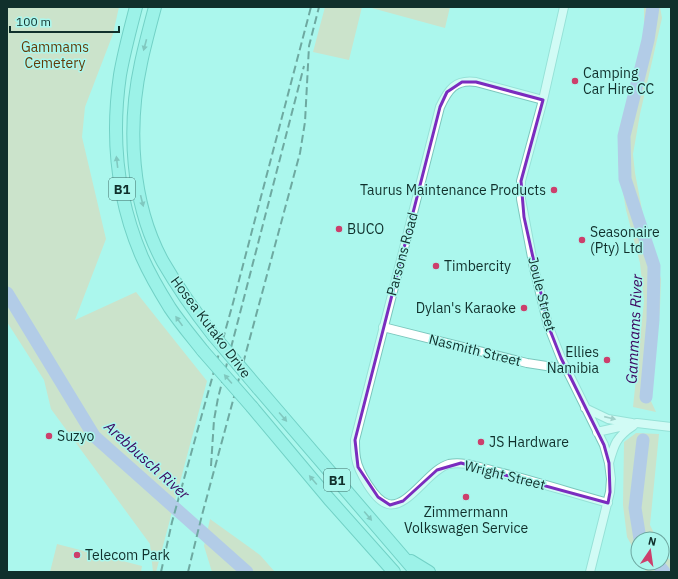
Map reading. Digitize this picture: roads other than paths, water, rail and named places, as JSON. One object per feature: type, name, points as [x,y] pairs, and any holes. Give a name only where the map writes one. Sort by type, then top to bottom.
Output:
[{"type":"main road","name":"Hosea Kutako Drive","points":[[136,7],[123,58],[118,97],[116,141],[120,180],[130,224],[147,268],[171,309],[203,351],[329,499],[394,572]]},
{"type":"main road","name":"Hosea Kutako Drive","points":[[155,7],[140,63],[136,91],[133,145],[136,178],[147,223],[159,254],[181,292],[213,335],[416,572]]},
{"type":"main road","points":[[400,553],[429,572]]},
{"type":"street","name":"Joule Street","points":[[564,7],[543,100],[521,181],[521,199],[534,268],[548,325],[555,346],[566,370],[604,445],[609,464],[610,479],[608,503],[590,572]]},
{"type":"street","name":"Parsons Road","points":[[390,505],[383,502],[361,474],[356,458],[355,440],[440,107],[447,92],[462,82],[468,81],[543,100]]},
{"type":"street","name":"Nasmith Street","points":[[383,327],[527,363],[566,370]]},
{"type":"street","points":[[585,408],[608,418],[671,427]]},
{"type":"street","points":[[597,432],[637,423]]},
{"type":"street","points":[[609,464],[614,445],[618,439],[623,433],[637,423]]},
{"type":"street","name":"Wright Street","points":[[390,505],[403,501],[437,470],[449,464],[462,463],[511,475],[608,503]]},
{"type":"waterway","name":"Gammams River","points":[[646,397],[653,320],[654,266],[625,179],[624,136],[648,40],[653,7]]},
{"type":"waterway","name":"Arebbusch River","points":[[7,293],[94,436],[247,572]]},
{"type":"waterway","name":"Gammams River","points":[[639,531],[635,508],[643,440]]},
{"type":"railway","points":[[161,572],[172,522],[233,303],[311,7]]},
{"type":"railway","points":[[188,572],[300,153],[305,122],[309,46],[319,7]]},
{"type":"railway","points":[[211,466],[214,420],[218,398],[304,66]]},
{"type":"place","name":"Camping Car Hire CC","points":[[575,81]]},
{"type":"place","name":"Taurus Maintenance Products","points":[[554,190]]},
{"type":"place","name":"BUCO","points":[[339,229]]},
{"type":"place","name":"Seasonaire (Pty) Ltd","points":[[582,240]]},
{"type":"place","name":"Timbercity","points":[[436,266]]},
{"type":"place","name":"Dylan's Karaoke","points":[[524,308]]},
{"type":"place","name":"Ellies Namibia","points":[[607,360]]},
{"type":"place","name":"Suzyo","points":[[49,436]]},
{"type":"place","name":"JS Hardware","points":[[481,442]]},
{"type":"place","name":"Zimmermann Volkswagen Service","points":[[466,497]]},
{"type":"place","name":"Telecom Park","points":[[77,555]]},
{"type":"park label","name":"Gammams Cemetery","points":[[55,56]]}]
